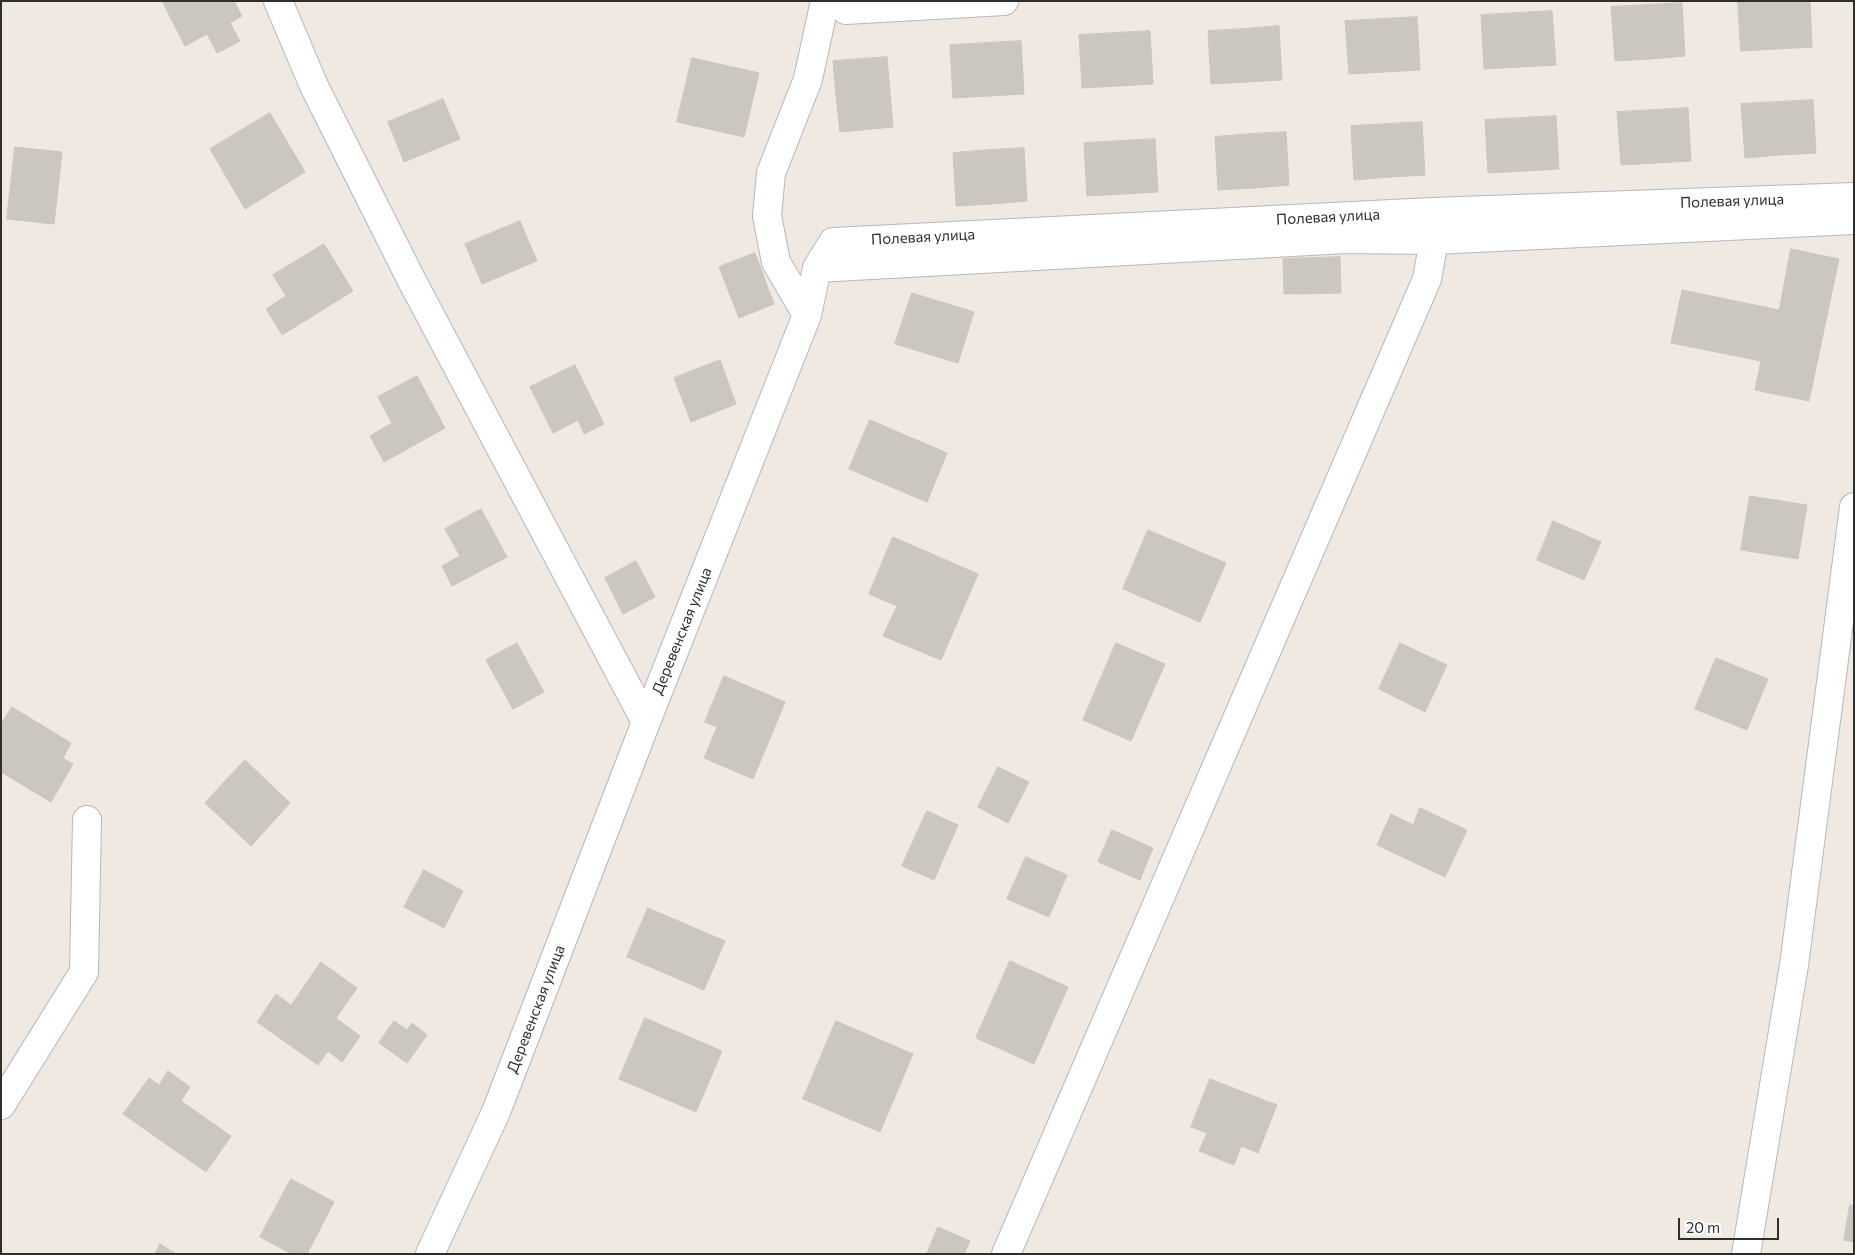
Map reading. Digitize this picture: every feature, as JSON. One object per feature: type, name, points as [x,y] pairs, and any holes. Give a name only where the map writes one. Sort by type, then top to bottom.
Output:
[{"type":"street","points":[[278,1],[314,86],[412,281],[646,722]]},
{"type":"street","points":[[807,315],[776,262],[768,216],[771,173],[835,6],[1004,1]]},
{"type":"street","name":"Полевая улица","points":[[817,268],[833,242],[1432,212],[1854,197]]},
{"type":"street","points":[[1006,1254],[1427,279],[1434,240],[1432,212]]},
{"type":"street","points":[[817,268],[1346,239],[1434,240],[1854,220]]},
{"type":"street","name":"Деревенская улица","points":[[430,1254],[496,1112],[646,722],[807,315],[817,268]]},
{"type":"street","points":[[1746,1254],[1794,965],[1854,507]]},
{"type":"street","points":[[1,1105],[84,972],[87,820]]},
{"type":"building","points":[[166,1],[234,1],[242,16],[230,23],[240,41],[217,53],[207,34],[185,46],[163,3]]},
{"type":"building","points":[[1738,1],[1774,1],[1777,49],[1741,51]]},
{"type":"building","points":[[1774,1],[1810,1],[1812,47],[1777,49]]},
{"type":"building","points":[[1682,3],[1685,56],[1650,59],[1646,5]]},
{"type":"building","points":[[1646,5],[1650,59],[1615,61],[1611,7]]},
{"type":"building","points":[[1552,11],[1556,65],[1520,67],[1517,13]]},
{"type":"building","points":[[1517,13],[1520,67],[1484,69],[1481,15]]},
{"type":"building","points":[[1417,17],[1420,70],[1384,72],[1381,19]]},
{"type":"building","points":[[1381,19],[1384,72],[1349,74],[1345,21]]},
{"type":"building","points":[[1279,26],[1282,80],[1247,82],[1243,29]]},
{"type":"building","points":[[1243,29],[1247,82],[1211,84],[1208,31]]},
{"type":"building","points":[[1150,31],[1153,84],[1118,86],[1115,33]]},
{"type":"building","points":[[1115,33],[1118,86],[1082,88],[1079,35]]},
{"type":"building","points":[[1021,41],[1024,94],[989,96],[985,43]]},
{"type":"building","points":[[985,43],[989,96],[953,98],[950,45]]},
{"type":"building","points":[[887,57],[890,92],[836,96],[833,61]]},
{"type":"building","points":[[692,58],[759,73],[744,137],[677,122]]},
{"type":"building","points":[[890,92],[893,127],[840,132],[836,96]]},
{"type":"building","points":[[443,99],[460,139],[404,162],[388,122]]},
{"type":"building","points":[[1813,100],[1816,153],[1780,155],[1777,102]]},
{"type":"building","points":[[1777,102],[1780,155],[1745,158],[1741,104]]},
{"type":"building","points":[[1688,108],[1691,161],[1656,163],[1653,110]]},
{"type":"building","points":[[1653,110],[1656,163],[1621,165],[1617,112]]},
{"type":"building","points":[[270,113],[305,172],[245,209],[210,149]]},
{"type":"building","points":[[1556,116],[1559,169],[1524,171],[1521,118]]},
{"type":"building","points":[[1521,118],[1524,171],[1488,173],[1485,120]]},
{"type":"building","points":[[1422,122],[1425,175],[1390,177],[1387,124]]},
{"type":"building","points":[[1387,124],[1390,177],[1354,180],[1351,126]]},
{"type":"building","points":[[1286,132],[1289,185],[1254,188],[1250,134]]},
{"type":"building","points":[[1250,134],[1254,188],[1218,190],[1215,137]]},
{"type":"building","points":[[1155,139],[1158,192],[1123,194],[1120,141]]},
{"type":"building","points":[[1120,141],[1123,194],[1087,196],[1084,143]]},
{"type":"building","points":[[15,147],[62,152],[54,224],[7,219]]},
{"type":"building","points":[[1024,148],[1027,201],[992,204],[989,150]]},
{"type":"building","points":[[989,150],[992,204],[956,206],[953,153]]},
{"type":"building","points":[[520,221],[537,261],[482,284],[465,244]]},
{"type":"building","points":[[324,244],[353,291],[282,335],[266,309],[286,296],[273,275]]},
{"type":"building","points":[[1791,249],[1839,259],[1809,401],[1755,390],[1761,361],[1671,343],[1682,290],[1779,310]]},
{"type":"building","points":[[755,253],[774,304],[739,318],[719,267]]},
{"type":"building","points":[[1340,257],[1341,293],[1284,294],[1283,259]]},
{"type":"building","points":[[912,293],[974,312],[958,363],[895,344]]},
{"type":"building","points":[[720,360],[736,404],[691,422],[674,378]]},
{"type":"building","points":[[575,365],[604,424],[584,434],[578,420],[553,433],[530,387]]},
{"type":"building","points":[[417,376],[445,428],[384,462],[370,436],[392,423],[378,397]]},
{"type":"building","points":[[870,420],[947,453],[927,502],[849,469]]},
{"type":"building","points":[[1750,496],[1807,505],[1798,559],[1741,550]]},
{"type":"building","points":[[481,509],[507,557],[452,586],[442,566],[460,556],[445,529]]},
{"type":"building","points":[[1553,521],[1601,542],[1584,580],[1537,560]]},
{"type":"building","points":[[1148,530],[1226,563],[1200,622],[1123,589]]},
{"type":"building","points":[[893,537],[978,574],[941,660],[883,636],[897,606],[869,594]]},
{"type":"building","points":[[636,561],[655,597],[623,614],[605,578]]},
{"type":"building","points":[[517,643],[544,692],[513,709],[486,660]]},
{"type":"building","points":[[1116,643],[1165,664],[1131,741],[1083,720]]},
{"type":"building","points":[[1400,643],[1447,665],[1425,712],[1379,689]]},
{"type":"building","points":[[1716,658],[1768,679],[1747,730],[1695,709]]},
{"type":"building","points":[[724,676],[785,702],[753,779],[704,758],[717,727],[705,722]]},
{"type":"building","points":[[12,707],[71,743],[63,758],[73,764],[51,802],[1,772],[1,725]]},
{"type":"building","points":[[245,760],[290,803],[251,846],[205,803]]},
{"type":"building","points":[[998,767],[1029,782],[1008,823],[978,807]]},
{"type":"building","points":[[1420,808],[1467,830],[1445,877],[1377,845],[1391,814],[1413,825]]},
{"type":"building","points":[[927,811],[958,825],[934,880],[902,866]]},
{"type":"building","points":[[1112,830],[1153,848],[1140,880],[1098,862]]},
{"type":"building","points":[[1026,857],[1067,875],[1049,917],[1007,899]]},
{"type":"building","points":[[424,870],[463,891],[444,928],[404,907]]},
{"type":"building","points":[[648,908],[725,941],[704,990],[627,957]]},
{"type":"building","points":[[1010,961],[1068,987],[1034,1064],[976,1038]]},
{"type":"building","points":[[321,962],[357,988],[336,1018],[360,1036],[342,1062],[328,1051],[318,1065],[257,1022],[276,994],[291,1005]]},
{"type":"building","points":[[645,1018],[722,1051],[696,1112],[619,1079]]},
{"type":"building","points":[[394,1021],[407,1030],[412,1023],[427,1035],[407,1063],[379,1043]]},
{"type":"building","points":[[836,1021],[913,1054],[880,1132],[803,1099]]},
{"type":"building","points":[[168,1071],[190,1087],[181,1101],[231,1136],[206,1172],[123,1114],[149,1078],[159,1085]]},
{"type":"building","points":[[1210,1079],[1277,1105],[1258,1153],[1241,1146],[1234,1165],[1199,1151],[1207,1133],[1191,1127]]},
{"type":"building","points":[[291,1179],[334,1202],[307,1254],[292,1254],[260,1237]]},
{"type":"building","points":[[1850,1205],[1854,1206],[1854,1242],[1844,1240]]},
{"type":"building","points":[[938,1227],[970,1241],[964,1254],[927,1254]]},
{"type":"building","points":[[160,1244],[176,1254],[155,1254]]}]
